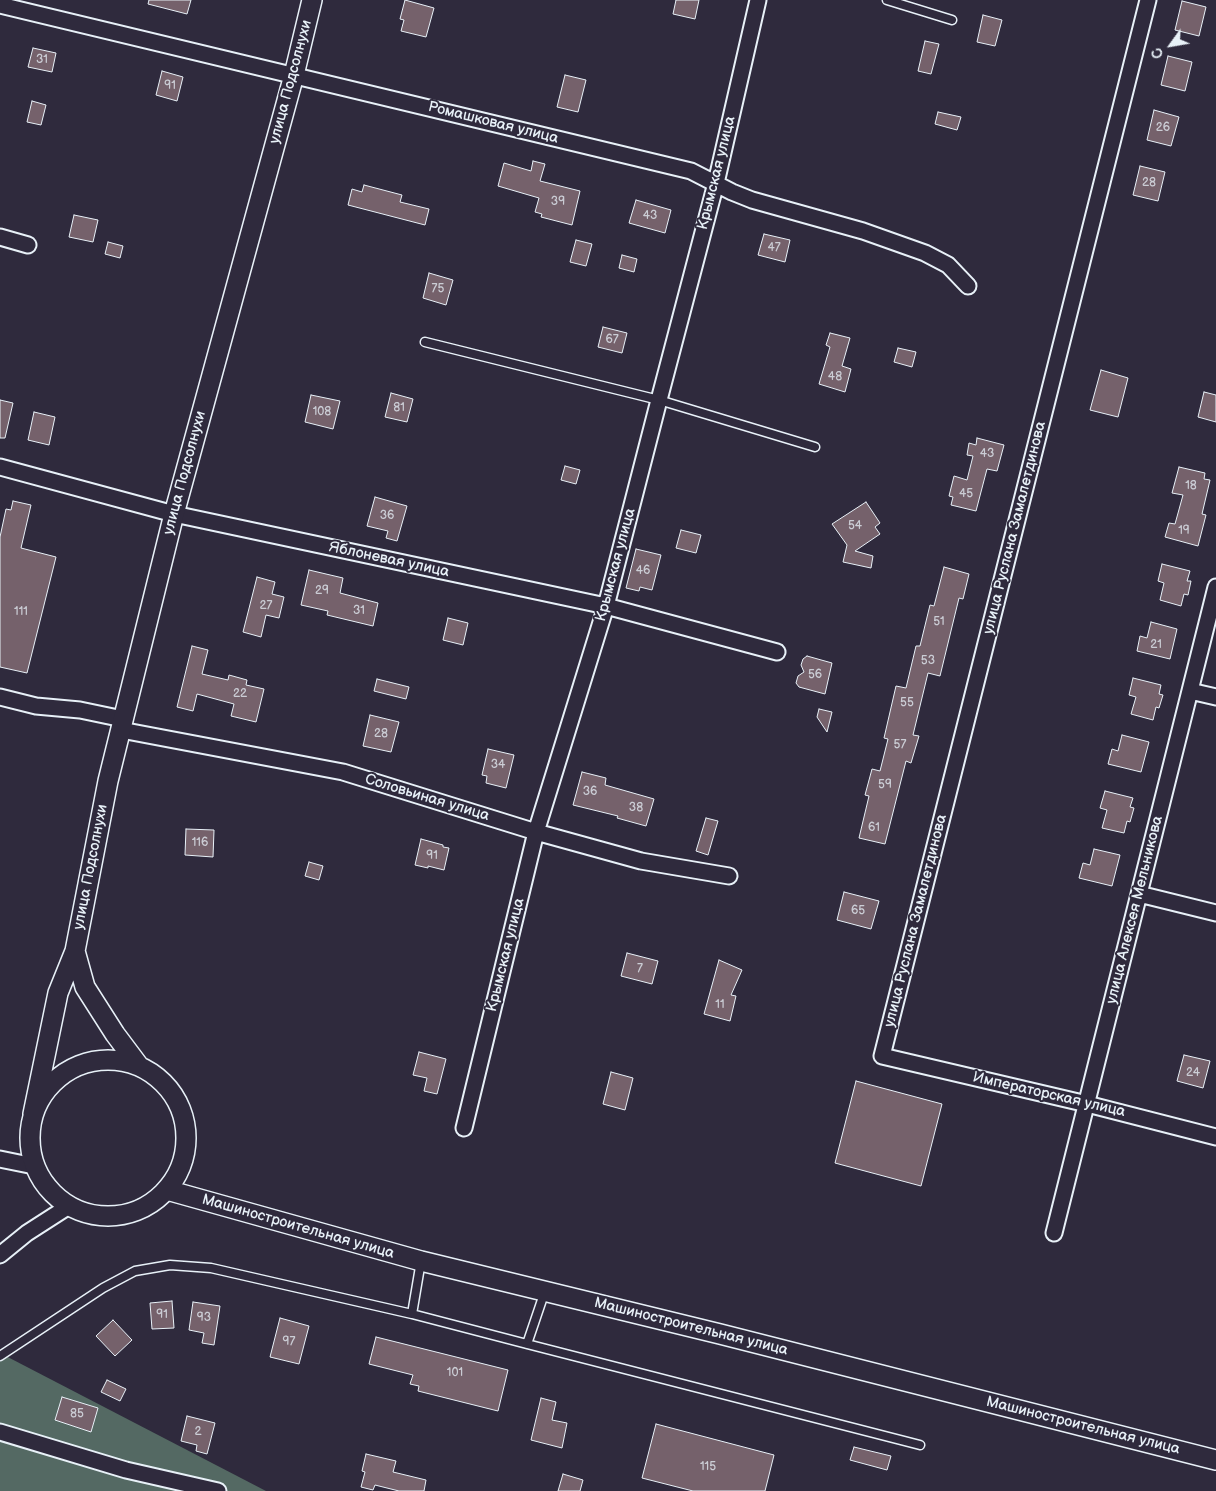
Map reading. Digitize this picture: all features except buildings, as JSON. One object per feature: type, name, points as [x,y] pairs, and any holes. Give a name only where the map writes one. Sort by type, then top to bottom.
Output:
[{"type":"street","name":"улица Подсолнухи","points":[[33,1114],[58,993],[75,951],[108,781],[174,514],[294,75],[312,0]]},
{"type":"street","name":"Крымская улица","points":[[464,1128],[536,832],[606,606],[716,184],[758,0]]},
{"type":"street","name":"улица Руслана Замалетдинова","points":[[882,1056],[1148,0]]},
{"type":"street","name":"Ромашковая улица","points":[[0,5],[691,171],[752,200],[863,230],[925,253],[948,265],[968,286]]},
{"type":"street","points":[[0,238],[28,245]]},
{"type":"street","name":"Яблоневая улица","points":[[0,467],[174,514],[606,606],[777,652]]},
{"type":"street","name":"улица Алексея Мельникова","points":[[1054,1233],[1216,587]]},
{"type":"street","points":[[1190,690],[1216,697]]},
{"type":"street","name":"Соловьиная улица","points":[[0,697],[36,706],[80,710],[122,725],[343,772],[536,832],[641,860],[729,876]]},
{"type":"street","points":[[1139,894],[1216,913]]},
{"type":"street","points":[[75,951],[85,987],[115,1034],[139,1066]]},
{"type":"street","name":"Императорская улица","points":[[882,1056],[1087,1104],[1216,1137]]},
{"type":"street","points":[[114,1059],[139,1066],[160,1079],[176,1098],[184,1121],[186,1145],[180,1169],[167,1190],[146,1206],[121,1215],[94,1215],[69,1206],[48,1189],[34,1166],[29,1140],[33,1114],[44,1090],[64,1072],[88,1062],[114,1059]]},
{"type":"street","points":[[0,1159],[34,1166]]},
{"type":"street","name":"Машиностроительная улица","points":[[167,1190],[421,1261],[1216,1460]]},
{"type":"street","points":[[0,1255],[27,1233],[69,1206]]},
{"type":"street","points":[[0,1432],[126,1470],[218,1491]]},
{"type":"lane","points":[[887,0],[952,20]]},
{"type":"lane","points":[[425,342],[659,400],[815,447]]},
{"type":"lane","points":[[412,1314],[421,1261]]},
{"type":"lane","points":[[0,1356],[67,1311],[135,1271],[170,1265],[211,1268],[412,1314],[920,1445]]},
{"type":"lane","points":[[527,1344],[545,1291]]},
{"type":"green space","points":[[0,1353],[266,1491],[0,1491]]}]
